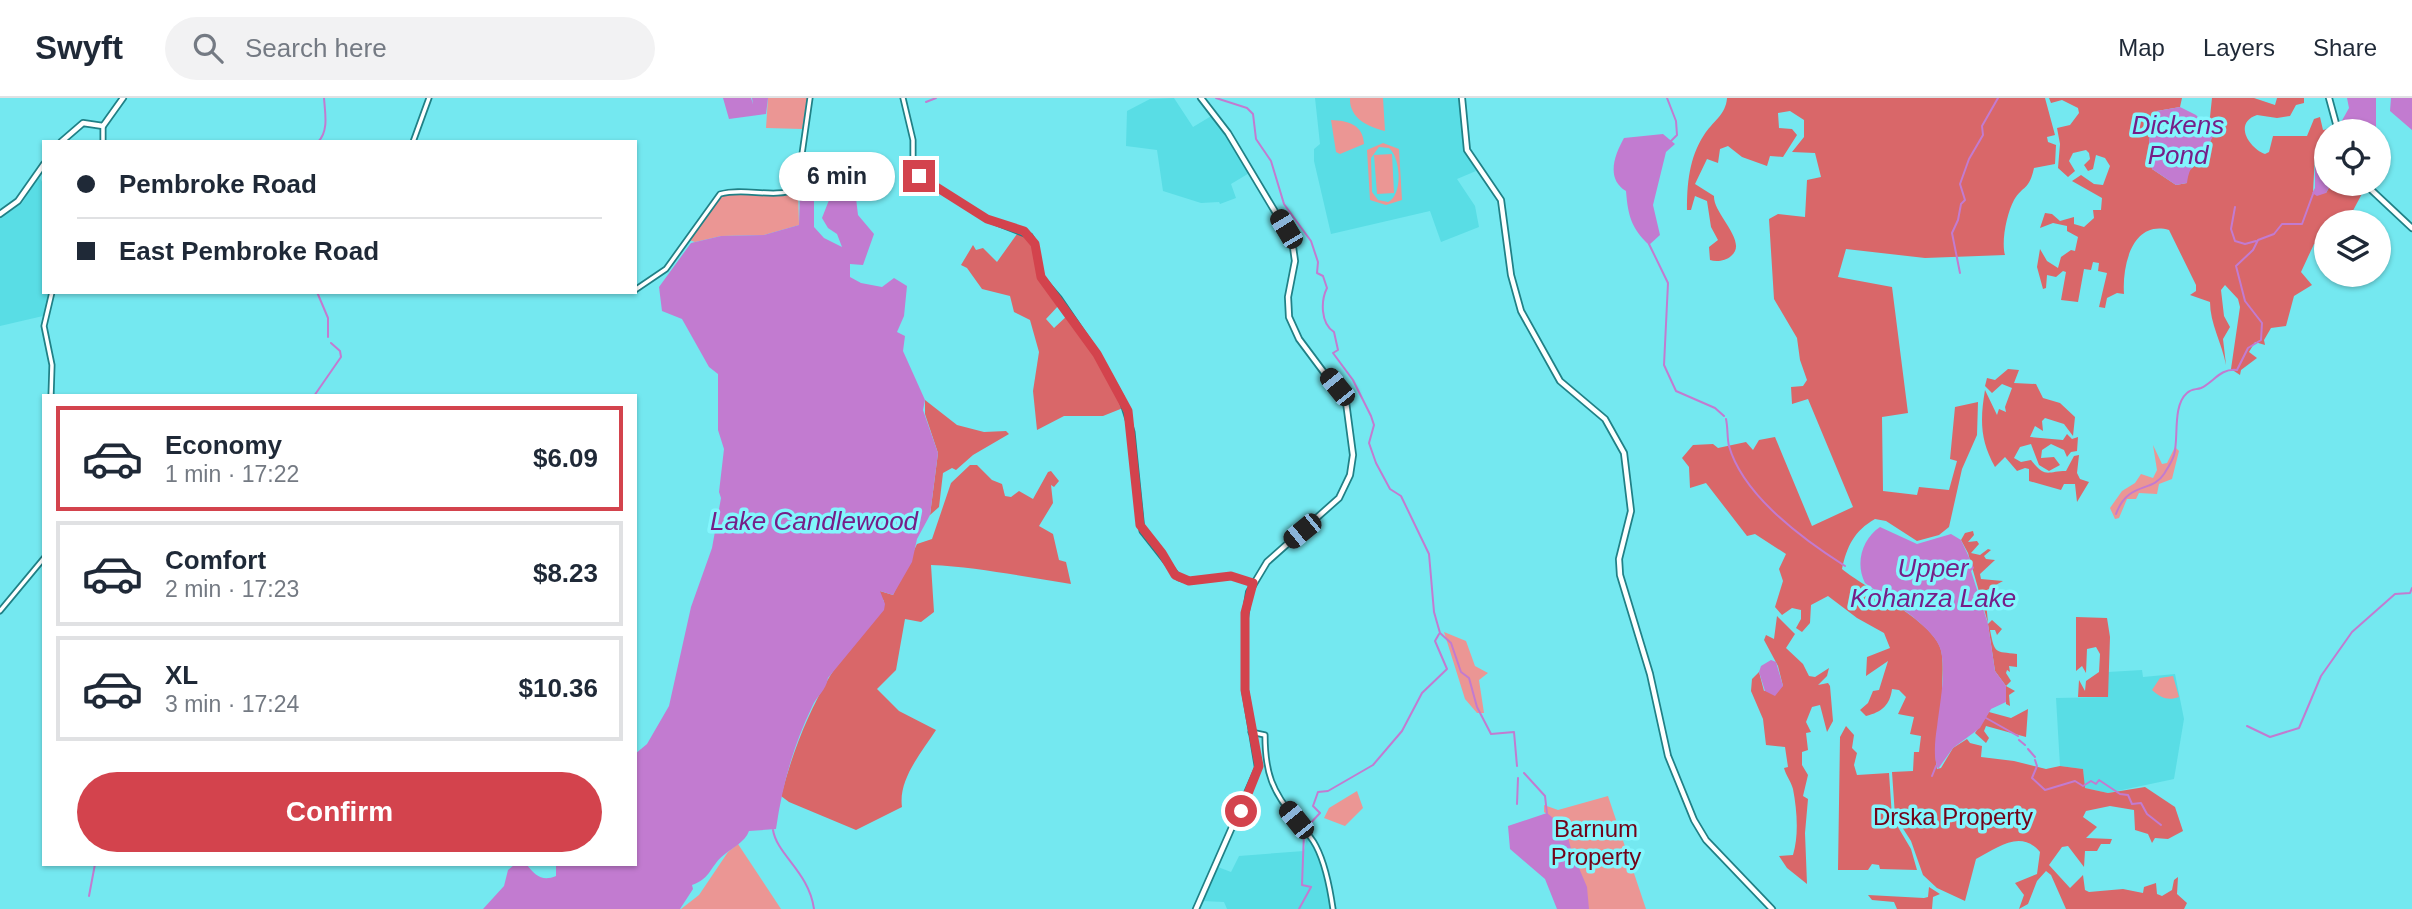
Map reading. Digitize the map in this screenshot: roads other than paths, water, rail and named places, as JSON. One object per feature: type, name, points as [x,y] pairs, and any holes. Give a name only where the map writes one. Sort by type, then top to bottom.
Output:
[{"type":"main road","points":[[63,140],[78,125],[91,123],[103,126],[123,98]]},
{"type":"main road","points":[[1196,909],[1258,772],[1245,690],[1244,634],[1247,602],[1253,583],[1271,558],[1339,498],[1352,470],[1352,443],[1346,401],[1300,339],[1289,317],[1288,297],[1296,261],[1292,240],[1228,132],[1201,98]]},
{"type":"main road","points":[[1462,98],[1467,150],[1501,200],[1512,284],[1521,311],[1560,381],[1605,419],[1624,453],[1631,511],[1619,559],[1620,575],[1650,674],[1673,768],[1700,831],[1772,909]]},
{"type":"main road","points":[[2329,98],[2335,119]]},
{"type":"main road","points":[[0,214],[18,201],[42,167]]},
{"type":"main road","points":[[2378,196],[2412,229]]},
{"type":"street","points":[[414,140],[429,98]]},
{"type":"street","points":[[637,289],[662,273],[720,194],[734,191],[784,193],[797,189],[810,98]]},
{"type":"street","points":[[903,98],[913,140],[913,160],[919,176],[987,219],[1024,231],[1035,244],[1041,277],[1097,354],[1128,411],[1140,525],[1175,575],[1189,581],[1231,576],[1253,583]]},
{"type":"street","points":[[91,123],[102,133]]},
{"type":"street","points":[[103,126],[103,140]]},
{"type":"street","points":[[51,294],[44,326],[52,365],[51,394]]},
{"type":"street","points":[[0,611],[42,560]]},
{"type":"street","points":[[1251,732],[1265,735],[1265,763],[1270,781],[1283,803],[1317,847],[1328,879],[1333,909]]},
{"type":"water","points":[[723,98],[751,98],[753,104],[752,98],[768,98],[766,114],[729,119]]},
{"type":"water","points":[[2347,98],[2376,98],[2376,119],[2343,119],[2349,108]]},
{"type":"water","points":[[2391,98],[2412,98],[2412,130],[2390,111]]},
{"type":"water","name":"Dickens Pond","points":[[2180,107],[2196,115],[2214,135],[2208,145],[2208,155],[2191,169],[2187,183],[2176,185],[2152,169],[2149,139],[2157,111]]},
{"type":"water","points":[[1663,134],[1675,144],[1666,152],[1653,205],[1660,235],[1649,245],[1632,221],[1626,191],[1616,180],[1614,167],[1624,138]]},
{"type":"water","name":"Lake Candlewood","points":[[838,177],[854,181],[858,215],[874,234],[863,265],[850,264],[850,277],[861,283],[882,287],[894,278],[907,286],[904,316],[897,332],[905,336],[903,351],[925,400],[923,410],[938,453],[930,515],[917,539],[912,562],[893,595],[880,591],[885,604],[884,610],[828,678],[814,703],[789,767],[776,829],[749,831],[741,842],[720,858],[703,879],[692,885],[693,889],[680,909],[483,909],[504,886],[508,870],[513,866],[528,866],[536,874],[547,878],[556,876],[556,866],[637,866],[637,752],[647,744],[669,706],[691,607],[712,548],[721,498],[719,492],[724,449],[718,430],[718,374],[709,367],[682,319],[662,311],[659,287],[691,243],[721,236],[764,235],[799,225],[800,191],[809,193],[814,200],[814,227],[824,238],[842,247],[837,234],[828,228],[822,218]]},
{"type":"water","name":"Upper Kohanza Lake","points":[[1880,527],[1917,544],[1951,534],[1961,540],[1974,568],[1971,571],[1988,624],[1995,671],[2006,686],[2006,702],[1991,709],[1980,728],[1953,748],[1938,769],[1935,749],[1943,679],[1941,651],[1930,632],[1920,623],[1865,583],[1861,568],[1862,552],[1869,538]]},
{"type":"water","points":[[1771,660],[1776,662],[1783,686],[1775,696],[1765,691],[1759,672],[1761,666]]},
{"type":"water","points":[[1547,813],[1566,829],[1571,849],[1587,887],[1589,909],[1557,909],[1545,879],[1510,849],[1508,826]]},
{"type":"waterway","points":[[320,140],[325,127],[324,98]]},
{"type":"waterway","points":[[926,102],[936,98]]},
{"type":"waterway","points":[[1216,98],[1247,108],[1253,114],[1256,139],[1271,161],[1284,204],[1311,241],[1318,262],[1317,273],[1323,276],[1327,288],[1323,311],[1326,323],[1334,332],[1338,350],[1333,353],[1353,380],[1371,416],[1374,425],[1369,443],[1376,463],[1390,489],[1401,496],[1429,554],[1434,612],[1440,633],[1451,643],[1461,672],[1469,678],[1477,707],[1491,734],[1514,732],[1517,766]]},
{"type":"waterway","points":[[1667,98],[1676,121],[1677,135],[1671,141]]},
{"type":"waterway","points":[[1960,273],[1952,233],[1961,204],[1965,200],[1960,184],[1969,159],[1983,135],[1982,126],[1998,98]]},
{"type":"waterway","points":[[2116,514],[2127,497],[2153,484],[2164,474],[2173,458],[2182,399],[2187,393],[2201,388],[2222,373],[2237,370],[2248,348],[2261,340],[2262,323],[2245,301],[2236,266],[2253,250],[2258,240],[2274,234],[2282,224],[2302,224],[2313,194]]},
{"type":"waterway","points":[[2235,207],[2231,229],[2235,241],[2245,244],[2256,241]]},
{"type":"waterway","points":[[1649,244],[1668,283],[1664,365],[1676,391],[1715,408],[1724,416]]},
{"type":"waterway","points":[[318,294],[328,318],[328,337]]},
{"type":"waterway","points":[[315,394],[341,357],[340,351],[331,343]]},
{"type":"waterway","points":[[1726,419],[1729,446],[1747,482],[1794,530],[1845,566]]},
{"type":"waterway","points":[[2247,726],[2270,737],[2299,728],[2321,676],[2352,632],[2395,594],[2410,593],[2412,588]]},
{"type":"waterway","points":[[1307,827],[1320,813],[1313,806],[1318,792],[1328,791],[1373,765],[1402,731],[1422,693],[1447,669],[1435,641],[1439,634]]},
{"type":"waterway","points":[[1986,718],[2018,736]]},
{"type":"waterway","points":[[2019,740],[2025,745]]},
{"type":"waterway","points":[[2028,749],[2035,757]]},
{"type":"waterway","points":[[2035,760],[2037,766],[2032,778],[2045,790],[2075,781],[2083,786],[2091,781],[2096,784],[2099,780],[2120,794],[2128,795],[2132,804],[2141,803],[2147,814],[2161,825]]},
{"type":"waterway","points":[[1932,776],[1936,766]]},
{"type":"waterway","points":[[1524,773],[1545,796],[1547,814]]},
{"type":"waterway","points":[[1517,804],[1518,778]]},
{"type":"waterway","points":[[773,830],[780,848],[806,885],[814,909]]},
{"type":"waterway","points":[[1299,909],[1311,887],[1302,885],[1304,832]]},
{"type":"waterway","points":[[89,896],[95,866]]},
{"type":"park label","name":"Drska Property","points":[[1953,817]]},
{"type":"park label","name":"Barnum Property","points":[[1596,843]]}]
